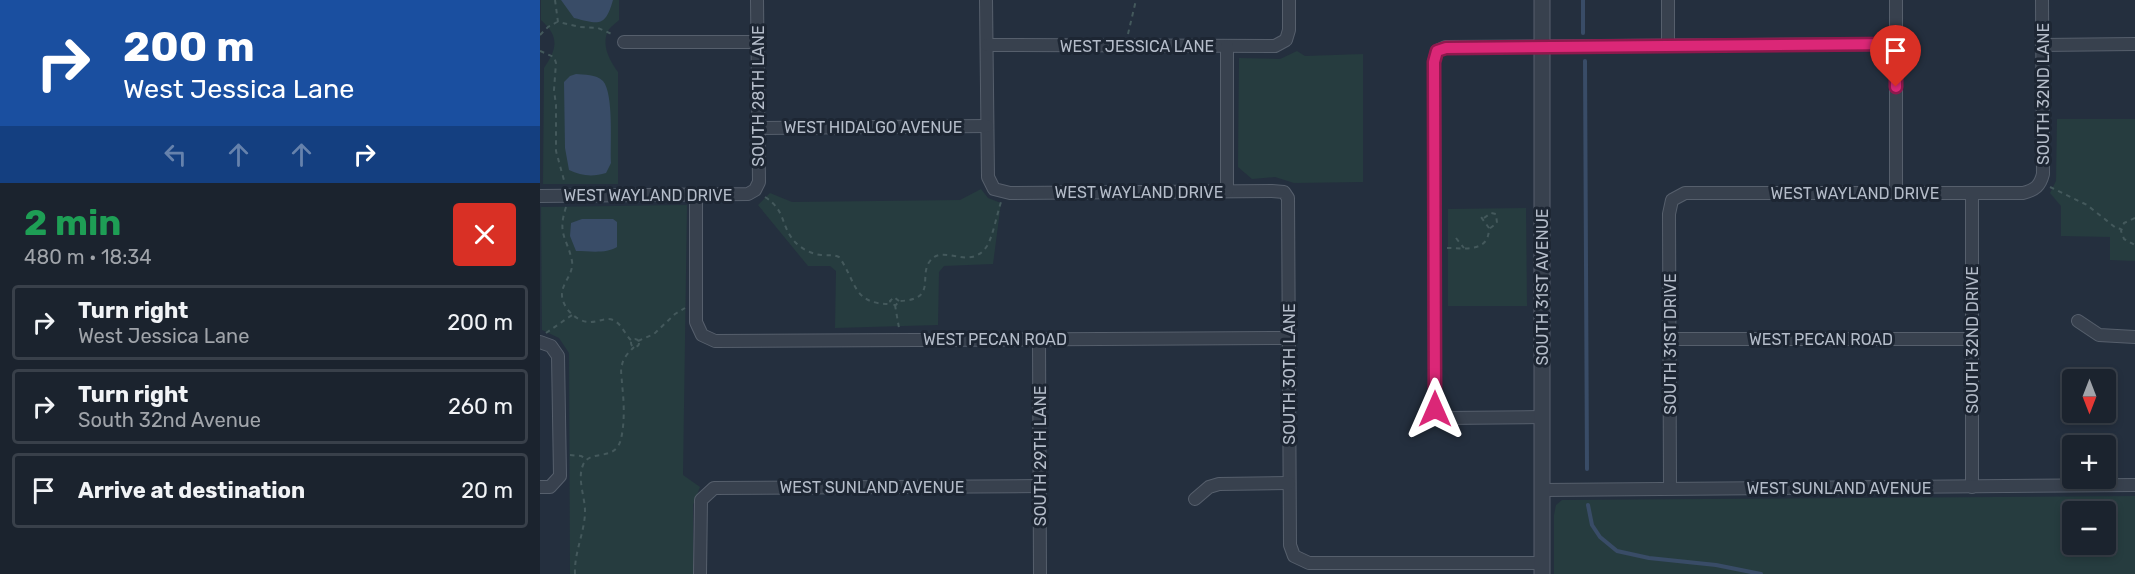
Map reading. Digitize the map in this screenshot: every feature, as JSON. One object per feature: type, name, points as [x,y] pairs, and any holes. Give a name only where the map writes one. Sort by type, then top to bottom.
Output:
[{"type":"street","name":"SOUTH 28TH LANE","points":[[755,190],[759,182],[758,0]]},
{"type":"street","points":[[986,0],[988,177],[999,190]]},
{"type":"street","name":"WEST JESSICA LANE","points":[[987,45],[1275,46],[1286,40],[1289,30],[1289,0]]},
{"type":"street","name":"SOUTH 31ST AVENUE","points":[[1542,0],[1542,568]]},
{"type":"street","points":[[1668,0],[1668,46]]},
{"type":"street","points":[[1896,0],[1896,193]]},
{"type":"street","name":"SOUTH 32ND LANE","points":[[2039,184],[2043,174],[2042,0]]},
{"type":"street","points":[[624,42],[758,42]]},
{"type":"street","points":[[1543,417],[1445,418],[1437,415],[1435,409],[1434,62],[1437,51],[1446,48],[1896,44]]},
{"type":"street","points":[[2042,45],[2135,44]]},
{"type":"street","points":[[1227,46],[1227,191]]},
{"type":"street","name":"WEST HIDALGO AVENUE","points":[[758,128],[987,126]]},
{"type":"street","name":"WEST WAYLAND DRIVE","points":[[1672,201],[1685,193],[2023,193],[2039,184]]},
{"type":"street","name":"WEST WAYLAND DRIVE","points":[[540,196],[748,194],[755,190]]},
{"type":"street","name":"WEST WAYLAND DRIVE","points":[[999,190],[1284,192]]},
{"type":"street","name":"SOUTH 30TH LANE","points":[[1284,192],[1289,204],[1289,483],[1290,545],[1294,556],[1309,563],[1542,568]]},
{"type":"street","name":"SOUTH 32ND DRIVE","points":[[1972,193],[1972,487]]},
{"type":"street","points":[[696,195],[696,305]]},
{"type":"street","name":"SOUTH 31ST DRIVE","points":[[1670,488],[1669,214],[1672,201]]},
{"type":"street","name":"WEST PECAN ROAD","points":[[696,305],[696,322],[702,335],[716,341],[1288,338]]},
{"type":"street","points":[[2078,321],[2099,335],[2135,337]]},
{"type":"street","name":"SOUTH 29TH LANE","points":[[1039,339],[1040,574]]},
{"type":"street","name":"WEST PECAN ROAD","points":[[1670,339],[1972,339]]},
{"type":"street","points":[[544,342],[558,356],[560,455],[560,476],[545,487]]},
{"type":"street","points":[[1195,499],[1209,487],[1219,484],[1289,483]]},
{"type":"street","name":"WEST SUNLAND AVENUE","points":[[1543,490],[2135,485]]},
{"type":"street","name":"WEST SUNLAND AVENUE","points":[[700,574],[701,500],[714,488],[1040,486]]},
{"type":"path","points":[[555,0],[558,22]]},
{"type":"path","points":[[1127,46],[1127,35],[1136,0]]},
{"type":"path","points":[[540,35],[548,27],[558,22],[608,31],[624,42]]},
{"type":"path","points":[[540,51],[554,57],[556,63],[554,90],[556,151],[565,183],[566,196],[566,207],[561,226],[572,270],[562,290],[562,295],[572,315],[590,323],[606,319],[615,321],[632,340],[631,344],[634,347]]},
{"type":"path","points":[[2039,184],[2087,205],[2116,228],[2121,229]]},
{"type":"path","points":[[755,190],[774,202],[780,210],[786,230],[795,242],[806,251],[839,257],[861,295],[876,304],[893,304],[912,300],[923,292],[927,285],[925,271],[929,261],[936,255],[944,253],[955,258],[966,258],[981,254],[988,244],[999,190]]},
{"type":"path","points":[[1447,248],[1473,249],[1483,244],[1489,229],[1498,220],[1496,214],[1491,213],[1482,218],[1489,229]]},
{"type":"path","points":[[2121,229],[2127,220],[2135,218]]},
{"type":"path","points":[[2121,229],[2124,239],[2135,245]]},
{"type":"path","points":[[1456,238],[1464,248]]},
{"type":"path","points":[[899,301],[893,297],[890,299],[901,339]]},
{"type":"path","points":[[632,340],[638,341],[654,334],[675,314],[687,306],[696,305]]},
{"type":"path","points":[[544,342],[549,330],[572,315]]},
{"type":"path","points":[[560,455],[582,456],[587,459],[611,454],[617,448],[621,439],[624,412],[622,364],[628,352],[638,346],[638,341]]},
{"type":"path","points":[[575,574],[585,514],[582,472],[587,459]]},
{"type":"green space","points":[[541,0],[619,0],[619,20],[609,30],[605,42],[609,58],[618,72],[618,184],[543,184],[544,68],[554,49],[554,38],[541,20]]},
{"type":"green space","points":[[1297,51],[1305,56],[1363,54],[1363,182],[1294,183],[1275,177],[1252,179],[1238,167],[1239,58],[1280,59]]},
{"type":"green space","points":[[2057,119],[2135,119],[2135,261],[2110,260],[2110,237],[2061,236],[2061,206],[2050,193],[2056,181]]},
{"type":"green space","points":[[981,189],[988,198],[1001,203],[993,264],[944,266],[939,272],[938,325],[835,328],[836,271],[830,266],[808,266],[758,205],[770,193],[792,202],[960,200]]},
{"type":"green space","points":[[687,205],[683,475],[700,487],[693,505],[693,574],[570,574],[569,353],[559,338],[542,330],[541,207]]},
{"type":"green space","points":[[1526,208],[1527,306],[1448,306],[1448,209]]},
{"type":"green space","points":[[2135,496],[2135,574],[1554,574],[1556,505],[1562,500]]},
{"type":"water","points":[[561,0],[613,0],[604,20],[590,22],[574,18]]},
{"type":"water","points":[[576,74],[597,77],[606,87],[611,120],[611,163],[606,173],[587,175],[569,170],[565,148],[564,82]]},
{"type":"water","points":[[582,219],[613,219],[617,222],[617,247],[603,251],[576,251],[570,236],[571,223]]},
{"type":"waterway","points":[[1583,0],[1583,33]]},
{"type":"waterway","points":[[1585,61],[1587,469]]},
{"type":"waterway","points":[[1588,505],[1592,525],[1600,537],[1617,551],[1649,558],[1716,565],[1761,574]]},
{"type":"route","points":[[1435,409],[1434,62],[1437,51],[1442,48],[1896,44],[1896,87]]}]
